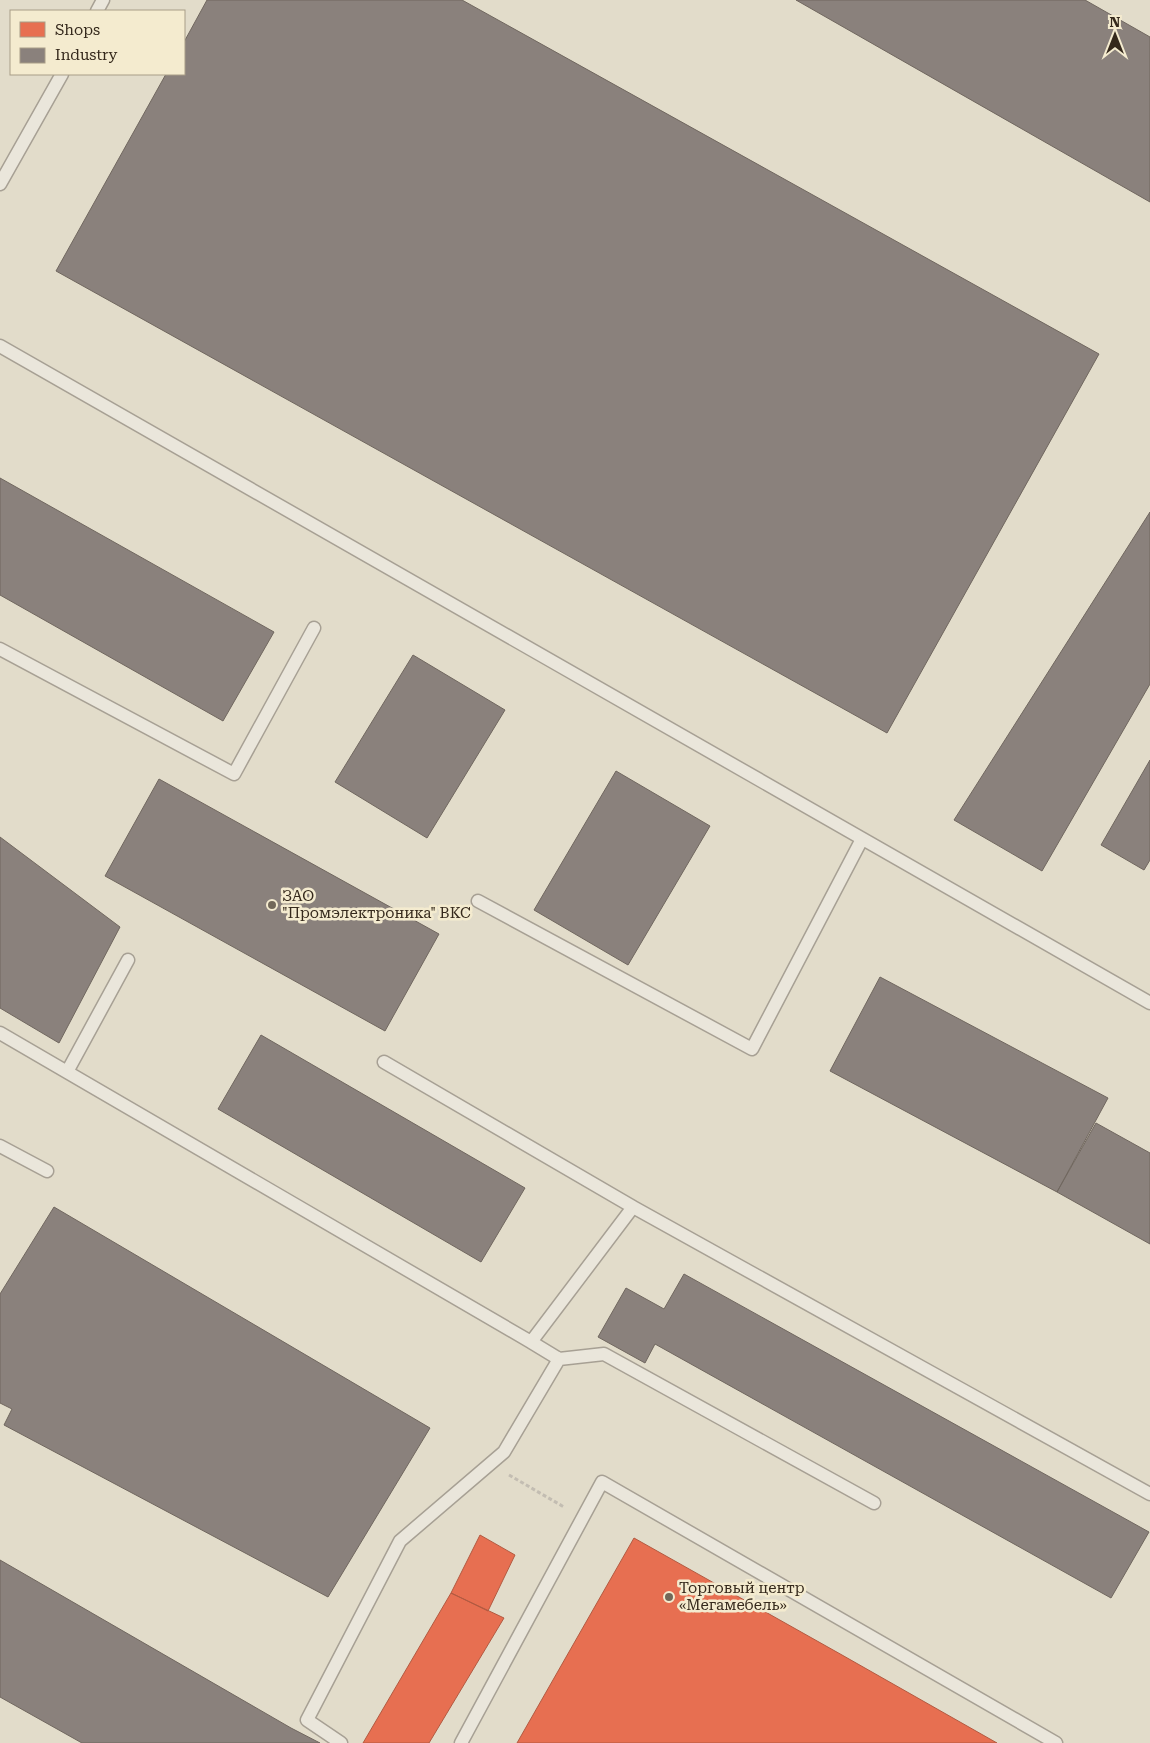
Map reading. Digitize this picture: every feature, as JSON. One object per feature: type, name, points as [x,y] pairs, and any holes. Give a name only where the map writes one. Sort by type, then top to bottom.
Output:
[{"type":"lane","points":[[0,184],[61,75]]},
{"type":"lane","points":[[0,346],[1150,1003]]},
{"type":"lane","points":[[0,649],[234,774],[314,628]]},
{"type":"lane","points":[[478,901],[752,1049],[862,839]]},
{"type":"lane","points":[[67,1072],[128,960]]},
{"type":"lane","points":[[0,1033],[559,1359],[604,1354],[874,1503]]},
{"type":"lane","points":[[384,1062],[633,1207],[1150,1494]]},
{"type":"lane","points":[[0,1146],[47,1171]]},
{"type":"lane","points":[[531,1342],[633,1207]]},
{"type":"lane","points":[[341,1743],[307,1720],[400,1541],[504,1452],[559,1359]]},
{"type":"lane","points":[[462,1743],[584,1519],[602,1482],[1056,1743]]},
{"type":"path","points":[[490,1464],[584,1519]]},
{"type":"building: Shops","points":[[480,1535],[515,1555],[488,1611],[451,1593]]},
{"type":"building: Shops","name":"Торговый центр «Мегамебель»","points":[[634,1538],[842,1655],[997,1743],[517,1743]]},
{"type":"building: Shops","points":[[451,1593],[504,1618],[429,1743],[363,1743]]},
{"type":"building: Industry","points":[[207,0],[462,0],[1099,354],[887,733],[56,271],[165,75],[185,75],[185,40]]},
{"type":"building: Industry","points":[[796,0],[1085,0],[1150,37],[1150,202]]},
{"type":"building: Industry","points":[[0,478],[274,632],[223,721],[0,595]]},
{"type":"building: Industry","points":[[1150,512],[1150,684],[1042,871],[954,820]]},
{"type":"building: Industry","points":[[413,655],[505,710],[427,838],[335,782]]},
{"type":"building: Industry","points":[[1150,760],[1150,860],[1144,870],[1101,845]]},
{"type":"building: Industry","points":[[616,771],[710,826],[628,965],[534,910]]},
{"type":"building: Industry","name":"ЗАО \"Промэлектроника\" ВКС","points":[[159,779],[439,934],[385,1031],[105,876]]},
{"type":"building: Industry","points":[[0,837],[120,927],[59,1043],[0,1008]]},
{"type":"building: Industry","points":[[880,977],[1108,1098],[1057,1192],[830,1071]]},
{"type":"building: Industry","points":[[261,1035],[525,1188],[481,1262],[218,1109]]},
{"type":"building: Industry","points":[[1096,1123],[1150,1153],[1150,1244],[1057,1192]]},
{"type":"building: Industry","points":[[54,1207],[430,1428],[328,1597],[4,1425],[12,1409],[0,1403],[0,1294]]},
{"type":"building: Industry","points":[[684,1274],[1149,1532],[1111,1598],[655,1344],[645,1363],[598,1337],[626,1288],[664,1309]]},
{"type":"building: Industry","points":[[0,1560],[320,1743],[82,1743],[0,1697]]},
{"type":"place","name":"ЗАО \"Промэлектроника\" ВКС","points":[[272,905]]},
{"type":"place","name":"Торговый центр «Мегамебель»","points":[[669,1597]]}]
